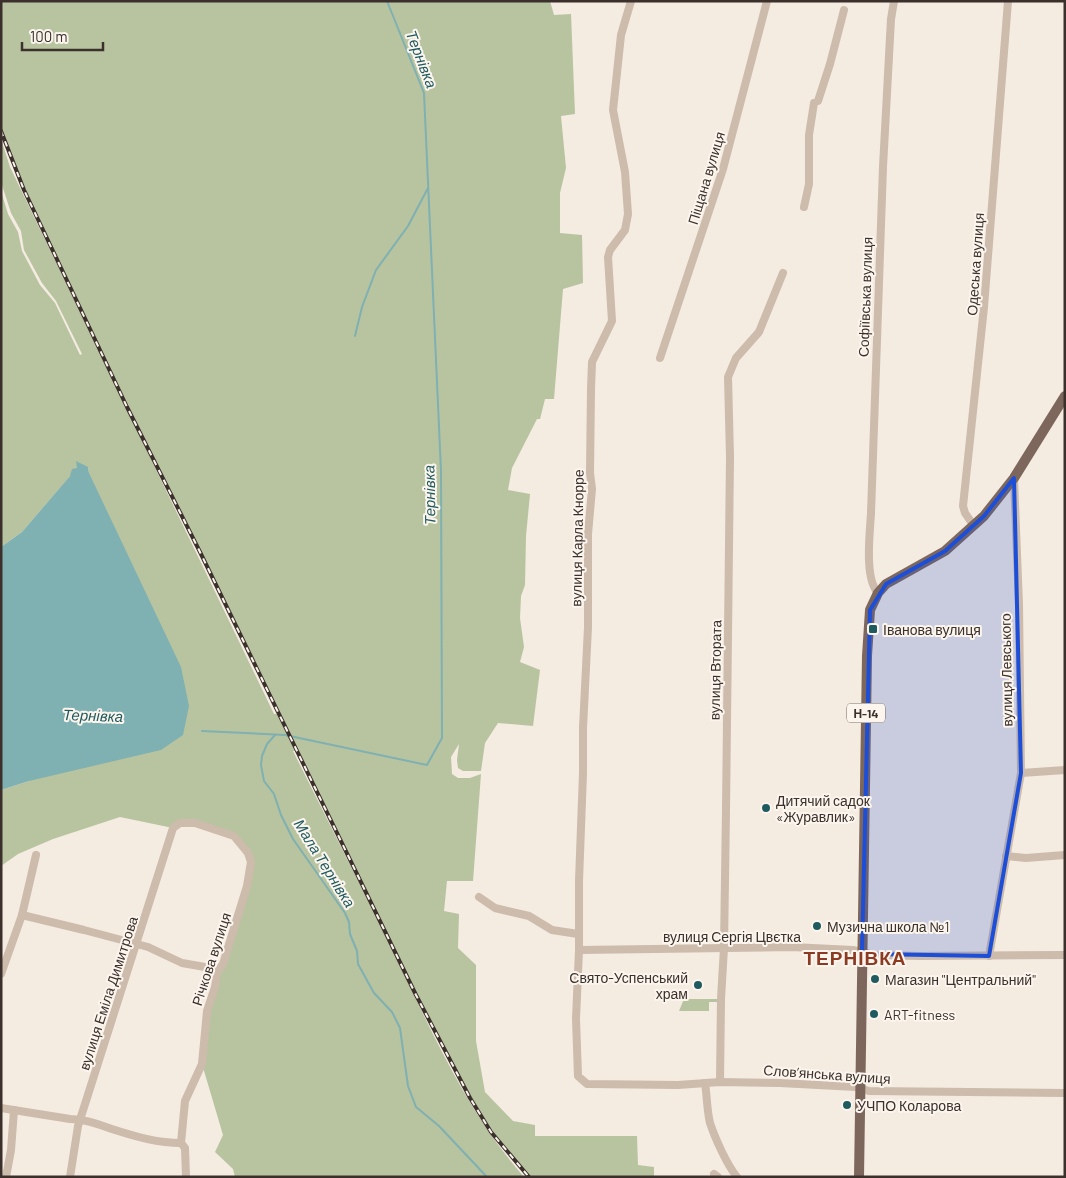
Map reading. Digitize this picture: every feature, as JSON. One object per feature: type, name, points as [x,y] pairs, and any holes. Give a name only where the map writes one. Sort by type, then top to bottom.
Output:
[{"type":"main road","points":[[878,592],[886,584],[945,551],[974,526],[1014,478],[1065,396]]},
{"type":"main road","name":"Н-14","points":[[859,1177],[867,656],[870,610],[878,592]]},
{"type":"street","name":"вулиця Карла Кнорре","points":[[587,1084],[578,1076],[576,1019],[583,728],[588,627],[588,534],[592,489],[590,473],[592,362],[612,321],[608,257],[610,250],[625,230],[628,214],[625,172],[613,110],[621,35],[631,1]]},
{"type":"street","name":"Піщана вулиця","points":[[660,358],[723,169],[767,1]]},
{"type":"street","name":"Софіївська вулиця","points":[[878,592],[873,588],[870,566],[871,503],[883,166],[891,19],[894,1]]},
{"type":"street","name":"Одеська вулиця","points":[[974,526],[964,513],[963,506],[984,308],[1008,1]]},
{"type":"street","points":[[804,207],[809,184],[809,135],[816,102],[830,64],[844,10]]},
{"type":"street","name":"вулиця Втората","points":[[720,1082],[724,948],[730,457],[728,377],[736,358],[759,332],[783,273]]},
{"type":"street","name":"вулиця Левського","points":[[989,956],[1021,773],[1019,604],[1014,478]]},
{"type":"street","points":[[1021,773],[1065,770]]},
{"type":"street","name":"вулиця Еміла Димитрова","points":[[70,1177],[80,1119],[173,828],[180,823]]},
{"type":"street","name":"Річкова вулиця","points":[[180,823],[195,823],[234,836],[244,848],[251,862],[247,886],[223,964],[217,972],[207,1011],[202,1064],[185,1101],[181,1144],[185,1148],[186,1177]]},
{"type":"street","points":[[1,974],[22,915],[36,855]]},
{"type":"street","points":[[1006,856],[1026,858],[1065,855]]},
{"type":"street","points":[[479,896],[495,908],[530,916],[552,930],[578,934]]},
{"type":"street","points":[[22,915],[148,947],[182,963],[205,967],[217,972]]},
{"type":"street","name":"вулиця Сергія Цвєтка","points":[[579,950],[792,947],[920,956],[1065,955]]},
{"type":"street","name":"Словʼянська вулиця","points":[[587,1084],[678,1086],[720,1082],[802,1084],[878,1091],[1065,1093]]},
{"type":"street","points":[[705,1083],[710,1123],[726,1160],[737,1177]]},
{"type":"street","points":[[1,1108],[80,1119],[130,1135],[181,1144]]},
{"type":"street","points":[[6,1177],[11,1150],[14,1110]]},
{"type":"highlighted area","points":[[1014,478],[1021,773],[989,956],[870,954],[862,952],[870,610],[886,584],[945,551],[984,516]]},
{"type":"green space","points":[[1,1],[550,1],[554,15],[571,14],[575,114],[561,116],[566,168],[560,193],[560,233],[582,235],[583,283],[563,289],[554,399],[545,399],[540,419],[537,419],[512,468],[508,490],[530,494],[526,536],[525,585],[521,596],[520,618],[524,647],[520,662],[540,670],[533,726],[498,723],[485,743],[481,771],[463,771],[458,768],[459,744],[451,757],[452,774],[458,778],[470,778],[481,774],[473,881],[447,881],[444,911],[459,914],[458,948],[476,965],[476,1041],[485,1092],[513,1121],[535,1125],[535,1136],[637,1136],[638,1165],[654,1167],[654,1177],[530,1177],[510,1153],[474,1103],[444,1050],[299,751],[293,751],[451,1069],[484,1125],[524,1177],[235,1177],[233,1169],[215,1152],[223,1135],[202,1064],[208,1011],[252,873],[242,842],[195,821],[173,828],[120,817],[53,839],[18,854],[1,866],[1,790],[29,781],[89,473],[88,467],[77,468],[22,532],[1,547],[1,191],[8,214],[18,232],[22,251],[40,285],[55,303],[80,355],[82,354],[56,301],[42,283],[24,250],[21,231],[11,213],[1,182],[1,139],[10,167],[274,714],[280,714],[129,407],[25,189],[1,127]]},
{"type":"green space","points":[[684,999],[717,999],[717,1002],[709,1002],[709,1011],[679,1011]]},
{"type":"water","points":[[76,461],[88,467],[89,473],[181,667],[189,706],[183,735],[161,750],[29,781],[1,790],[1,547],[22,532],[70,476],[72,469],[77,468]]},
{"type":"waterway","name":"Тернівка","points":[[202,731],[285,735],[427,765],[442,738],[441,471],[424,93],[387,1]]},
{"type":"waterway","points":[[355,336],[362,307],[376,270],[408,226],[428,188]]},
{"type":"waterway","name":"Мала Тернівка","points":[[275,735],[267,744],[262,756],[261,765],[264,781],[274,794],[281,815],[293,839],[345,913],[349,922],[350,934],[357,951],[358,964],[374,993],[392,1012],[400,1028],[408,1086],[416,1107],[439,1126],[487,1177]]},
{"type":"railway","points":[[1,131],[24,190],[127,407],[200,552],[416,995],[470,1098],[491,1132],[529,1177]]},
{"type":"place","name":"Іванова вулиця","points":[[873,629]]},
{"type":"place","name":"Дитячий садок «Журавлик»","points":[[766,808]]},
{"type":"place","name":"Музична школа №1","points":[[817,926]]},
{"type":"place","name":"Магазин \"Центральний\"","points":[[875,979]]},
{"type":"place","name":"Свято-Успенський храм","points":[[698,985]]},
{"type":"place","name":"ART-fitness","points":[[874,1014]]},
{"type":"place","name":"УЧПО Коларова","points":[[847,1105]]},
{"type":"district","name":"ТЕРНІВКА","points":[[855,957]]}]
